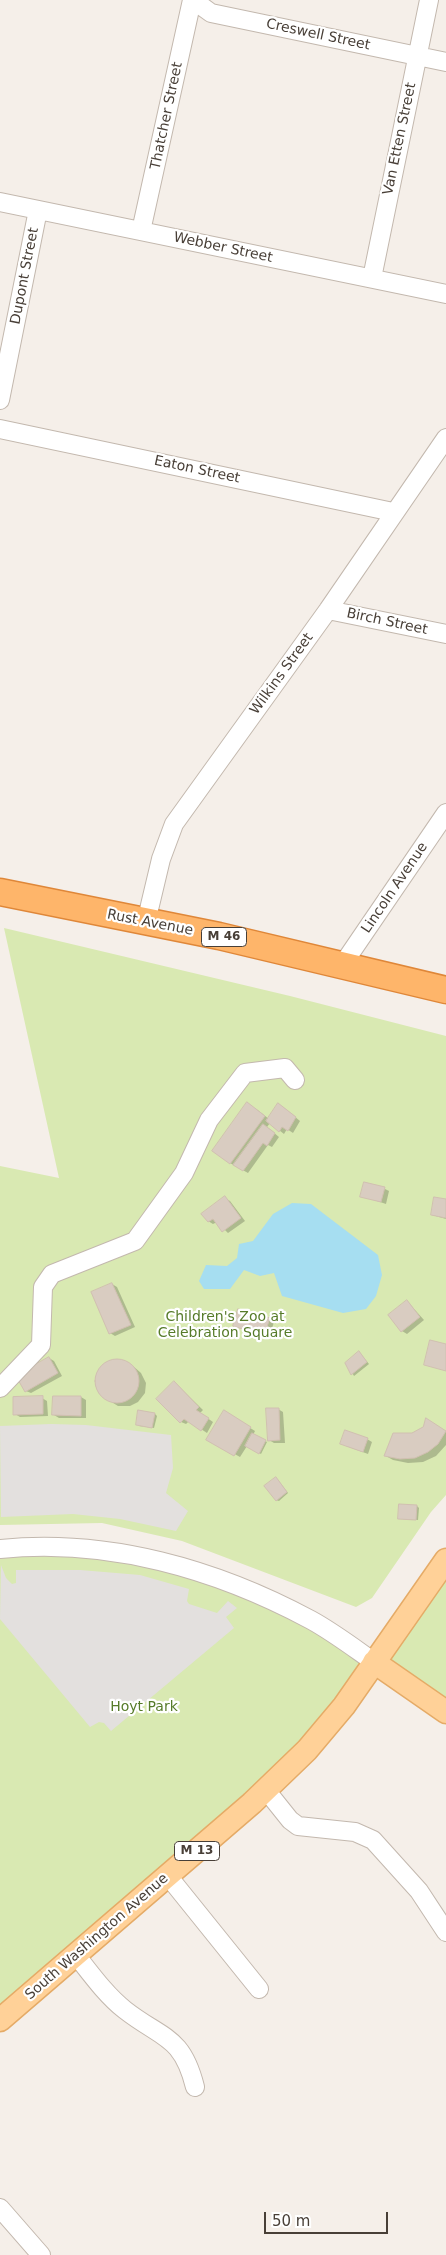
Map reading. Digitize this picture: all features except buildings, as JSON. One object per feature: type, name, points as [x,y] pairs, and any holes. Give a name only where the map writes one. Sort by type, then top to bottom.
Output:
[{"type":"highway","name":"Rust Avenue","points":[[0,892],[343,964],[446,990]]},
{"type":"main road","name":"South Washington Avenue","points":[[0,2020],[266,1790],[307,1750],[344,1706],[446,1560]]},
{"type":"main road","points":[[374,1662],[446,1712]]},
{"type":"street","name":"Creswell Street","points":[[192,0],[211,13],[446,62]]},
{"type":"street","name":"Thatcher Street","points":[[141,231],[192,0]]},
{"type":"street","name":"Van Etten Street","points":[[372,278],[429,0]]},
{"type":"street","name":"Webber Street","points":[[0,202],[446,294]]},
{"type":"street","name":"Dupont Street","points":[[0,400],[38,210]]},
{"type":"street","name":"Eaton Street","points":[[0,429],[393,512]]},
{"type":"street","name":"Wilkins Street","points":[[146,922],[161,860],[174,824],[328,610],[393,512],[446,438]]},
{"type":"street","name":"Birch Street","points":[[328,610],[446,634]]},
{"type":"street","name":"Lincoln Avenue","points":[[343,964],[446,813]]},
{"type":"street","points":[[0,1388],[41,1345],[43,1287],[52,1274],[135,1241],[184,1173],[210,1120],[245,1073],[285,1068],[295,1080]]},
{"type":"street","points":[[0,1549],[30,1546],[87,1548],[145,1557],[204,1574],[261,1596],[312,1621],[374,1662]]},
{"type":"street","points":[[266,1790],[290,1820],[298,1826],[355,1832],[373,1840],[419,1891],[446,1932]]},
{"type":"street","points":[[168,1876],[259,1989]]},
{"type":"street","points":[[76,1955],[114,2000],[177,2045],[186,2058],[195,2087]]},
{"type":"street","points":[[0,2208],[41,2255]]},
{"type":"green space","name":"Children's Zoo at Celebration Square","points":[[4,928],[290,996],[446,1036],[446,1495],[431,1512],[372,1598],[356,1607],[182,1541],[102,1523],[0,1525],[0,1166],[59,1178]]},
{"type":"green space","name":"Hoyt Park","points":[[31,1546],[204,1574],[374,1661],[446,1560],[446,1712],[374,1662],[344,1706],[0,2020],[0,1549]]},
{"type":"shaded area","points":[[86,1425],[171,1435],[173,1468],[166,1493],[188,1511],[176,1531],[120,1519],[73,1514],[1,1517],[0,1426]]},
{"type":"shaded area","points":[[1,1565],[6,1578],[12,1584],[16,1583],[16,1570],[80,1570],[140,1575],[189,1589],[187,1601],[189,1604],[217,1613],[228,1601],[237,1608],[226,1617],[234,1628],[111,1731],[104,1723],[99,1722],[90,1727],[0,1619]]},
{"type":"water","points":[[292,1203],[311,1204],[378,1255],[382,1275],[376,1296],[366,1309],[343,1313],[282,1296],[274,1273],[260,1276],[244,1270],[230,1289],[204,1289],[199,1281],[206,1265],[227,1266],[237,1258],[239,1244],[253,1241],[273,1214]]}]
